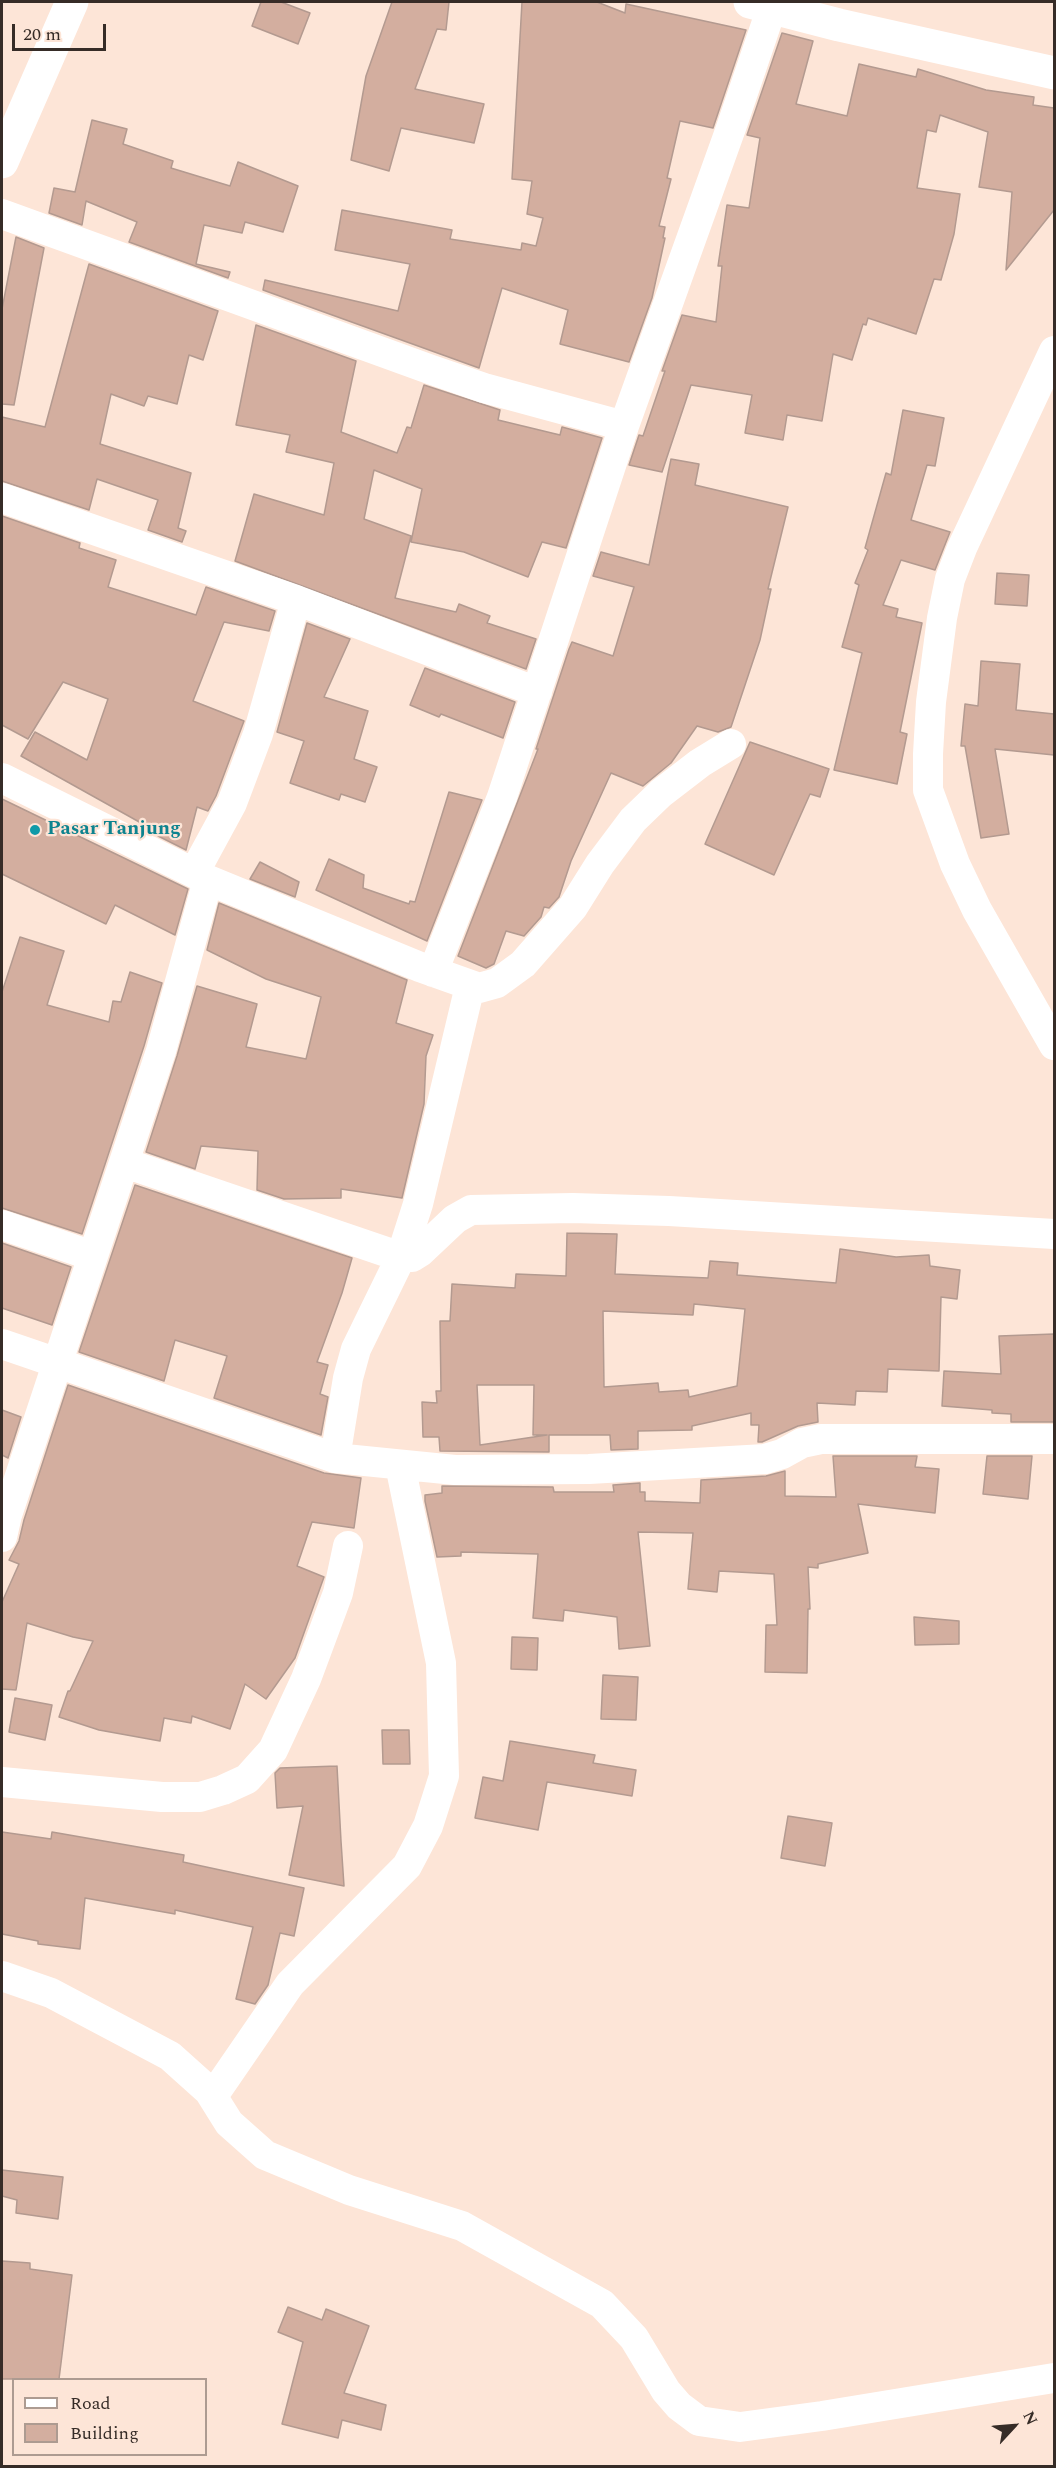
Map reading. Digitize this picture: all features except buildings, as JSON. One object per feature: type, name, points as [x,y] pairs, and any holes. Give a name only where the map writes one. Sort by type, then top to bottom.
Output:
[{"type":"main road","points":[[2,162],[72,2]]},
{"type":"main road","points":[[761,4],[1054,73]]},
{"type":"street","points":[[433,972],[502,797],[624,426],[732,128],[761,4]]},
{"type":"street","points":[[2,214],[484,388],[624,426]]},
{"type":"street","points":[[1054,351],[962,548],[950,579],[942,618],[931,702],[928,754],[928,790],[955,864],[977,910],[1054,1045]]},
{"type":"street","points":[[2,498],[108,537],[296,600],[537,692]]},
{"type":"street","points":[[2,1538],[7,1515],[125,1163],[142,1102],[161,1051],[201,877],[258,734],[296,600]]},
{"type":"street","points":[[2,778],[201,877],[433,972],[470,986],[486,987],[497,983],[523,964],[573,907],[600,864],[633,820],[661,793],[700,763],[731,744]]},
{"type":"street","points":[[206,2088],[290,1984],[407,1866],[428,1826],[444,1776],[441,1663],[368,1461],[348,1378],[356,1350],[401,1257],[418,1204],[470,986]]},
{"type":"street","points":[[125,1163],[401,1257],[412,1257],[420,1252],[455,1219],[471,1210],[573,1208],[669,1211],[1054,1234]]},
{"type":"street","points":[[2,1225],[93,1256]]},
{"type":"street","points":[[2,1344],[368,1461],[455,1470],[589,1469],[765,1459],[782,1454],[802,1443],[821,1438],[1054,1439]]},
{"type":"street","points":[[2,1782],[162,1797],[200,1797],[247,1779],[273,1750],[306,1679],[338,1593],[348,1546]]},
{"type":"street","points":[[2,1976],[51,1993],[171,2056],[206,2088],[229,2122],[265,2155],[349,2190],[462,2226],[602,2304],[634,2338],[666,2391],[679,2406],[699,2421],[740,2427],[1054,2378]]},
{"type":"place","name":"Pasar Tanjung","points":[[35,830]]}]
